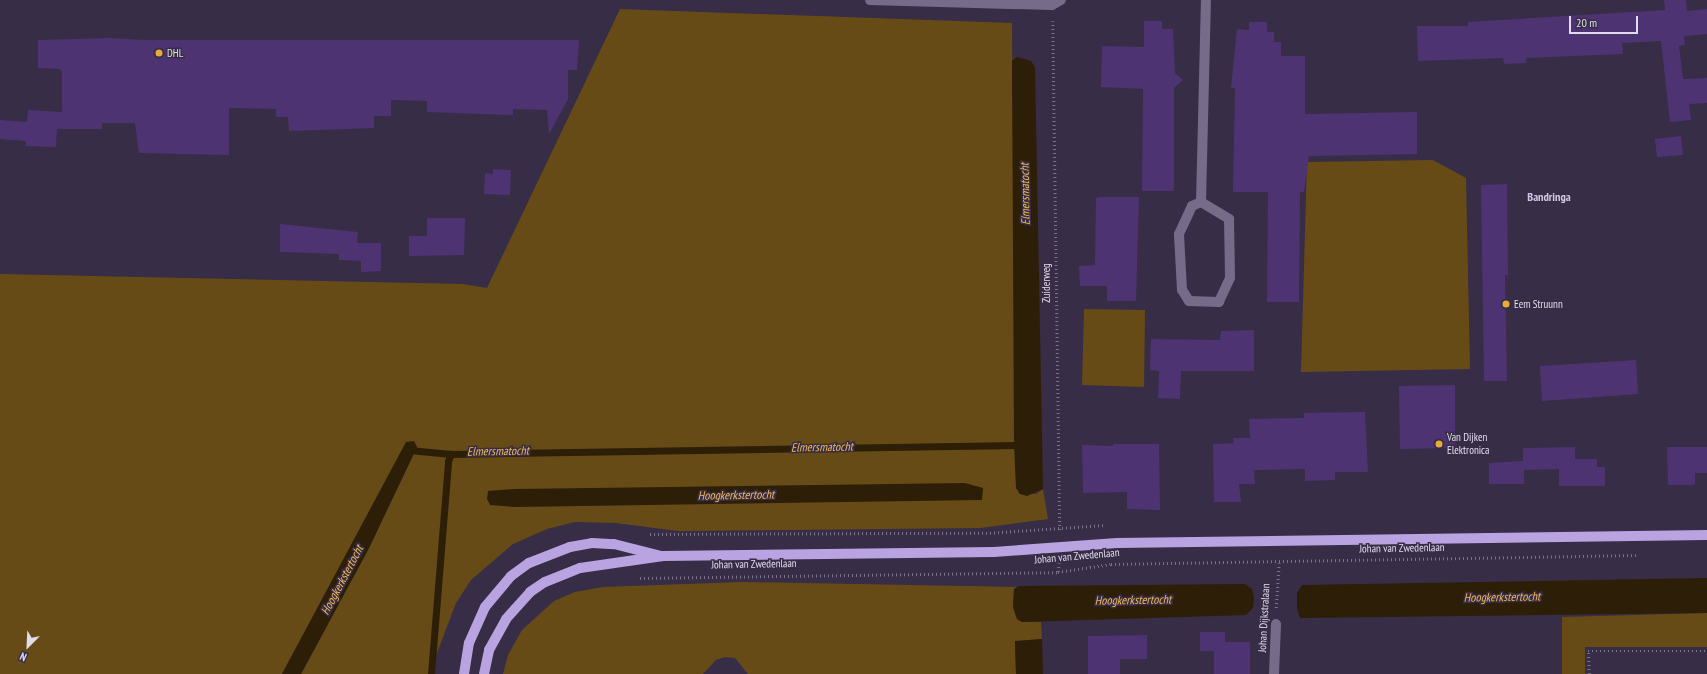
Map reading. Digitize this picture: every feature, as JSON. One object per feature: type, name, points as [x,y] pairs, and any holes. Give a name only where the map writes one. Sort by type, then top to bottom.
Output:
[{"type":"main road","name":"Johan van Zwedenlaan","points":[[484,674],[489,650],[506,619],[530,592],[546,582],[580,568],[663,556],[994,552],[1117,544],[1707,535]]},
{"type":"main road","name":"Johan van Zwedenlaan","points":[[464,674],[469,643],[485,606],[511,576],[529,563],[570,547],[592,544],[614,544],[663,556]]},
{"type":"street","points":[[870,0],[1057,2]]},
{"type":"street","points":[[1201,202],[1206,0]]},
{"type":"street","points":[[1201,202],[1229,219],[1230,278],[1219,302],[1190,302],[1182,290],[1179,234],[1192,206],[1201,202]]},
{"type":"street","name":"Johan Dijkstralaan","points":[[1274,674],[1276,624]]},
{"type":"path","name":"Zuiderweg","points":[[1057,2],[1060,548],[1058,572]]},
{"type":"path","name":"Johan van Zwedenlaan","points":[[637,578],[1058,572],[1111,564],[1279,563],[1644,554]]},
{"type":"path","name":"Johan Dijkstralaan","points":[[1276,624],[1279,563]]},
{"type":"path","points":[[1589,674],[1588,651],[1707,652]]},
{"type":"shaded area","points":[[620,9],[1012,23],[1016,488],[1020,494],[1036,494],[1043,489],[1048,519],[980,528],[678,531],[616,523],[575,522],[547,529],[513,544],[471,580],[456,603],[429,674],[301,674],[369,548],[417,447],[406,443],[282,674],[0,674],[0,274],[463,284],[487,288]]},
{"type":"shaded area","points":[[1433,160],[1466,178],[1470,369],[1301,372],[1307,162]]},
{"type":"shaded area","points":[[1084,309],[1145,310],[1144,387],[1082,385]]},
{"type":"shaded area","points":[[742,582],[1018,587],[1014,589],[1013,607],[1017,619],[1022,622],[1041,622],[1042,639],[1015,641],[1016,674],[748,674],[735,658],[725,657],[716,660],[703,674],[503,674],[508,655],[522,630],[554,601],[575,592],[603,587]]},
{"type":"shaded area","points":[[1707,613],[1707,647],[1585,647],[1585,674],[1562,674],[1562,617]]},
{"type":"water","points":[[1017,57],[1031,61],[1035,67],[1043,489],[1027,496],[1020,494],[1016,488],[1014,444],[1012,61]]},
{"type":"water","name":"Hoogkerkstertocht","points":[[414,441],[417,447],[369,548],[301,674],[282,674],[406,442]]},
{"type":"water","name":"Hoogkerkstertocht","points":[[965,483],[983,488],[982,500],[515,507],[490,505],[487,499],[488,491],[514,489]]},
{"type":"water","name":"Hoogkerkstertocht","points":[[1707,578],[1707,613],[1300,618],[1297,609],[1297,593],[1302,585]]},
{"type":"water","name":"Hoogkerkstertocht","points":[[1245,584],[1252,589],[1254,598],[1253,608],[1246,615],[1022,622],[1017,619],[1013,607],[1014,589],[1019,586]]},
{"type":"water","points":[[1042,639],[1043,674],[1016,674],[1015,641]]},
{"type":"building","points":[[1664,0],[1686,0],[1687,11],[1707,9],[1707,34],[1684,36],[1685,45],[1679,46],[1683,79],[1707,78],[1707,103],[1689,104],[1691,120],[1670,122],[1661,41],[1622,43],[1623,54],[1526,58],[1526,63],[1504,64],[1503,58],[1418,61],[1417,26],[1468,26],[1468,22],[1665,10]]},
{"type":"building","points":[[1144,21],[1162,21],[1162,29],[1173,29],[1175,73],[1183,80],[1174,88],[1174,191],[1142,191],[1143,89],[1101,87],[1102,46],[1144,47]]},
{"type":"building","points":[[1249,22],[1267,22],[1267,32],[1274,32],[1274,42],[1281,42],[1281,56],[1305,56],[1305,114],[1417,112],[1417,154],[1309,156],[1304,192],[1300,192],[1299,302],[1267,302],[1268,192],[1233,192],[1235,88],[1231,88],[1237,29],[1249,30]]},
{"type":"building","points":[[110,38],[145,40],[579,40],[577,70],[568,70],[568,99],[549,134],[547,110],[513,109],[513,115],[427,112],[427,101],[391,100],[391,116],[374,116],[374,128],[289,131],[288,117],[276,117],[276,109],[229,108],[229,155],[139,153],[135,123],[102,123],[102,129],[57,129],[56,147],[26,146],[26,141],[0,139],[0,120],[27,122],[28,110],[62,112],[62,72],[60,69],[38,68],[38,40]]},
{"type":"building","points":[[1681,136],[1683,155],[1657,157],[1655,139]]},
{"type":"building","points":[[493,169],[511,170],[510,195],[484,194],[485,173],[493,174]]},
{"type":"building","points":[[1507,184],[1508,275],[1505,275],[1507,381],[1484,381],[1481,185]]},
{"type":"building","points":[[1139,197],[1136,301],[1107,301],[1107,286],[1080,286],[1079,266],[1095,265],[1096,198]]},
{"type":"building","points":[[427,218],[465,218],[464,255],[409,256],[409,236],[427,236]]},
{"type":"building","points":[[280,224],[358,232],[357,243],[381,243],[381,271],[361,272],[361,261],[339,260],[339,254],[280,252]]},
{"type":"building","points":[[1254,330],[1254,371],[1181,371],[1180,399],[1158,398],[1159,371],[1150,370],[1151,339],[1220,340],[1221,331]]},
{"type":"building","points":[[1636,360],[1638,394],[1542,401],[1540,366]]},
{"type":"building","points":[[1455,385],[1455,448],[1400,449],[1399,386]]},
{"type":"building","points":[[1365,412],[1368,472],[1335,472],[1335,480],[1305,481],[1305,469],[1254,470],[1255,484],[1239,484],[1241,502],[1214,502],[1213,444],[1234,443],[1233,438],[1250,438],[1249,419],[1304,418],[1304,413]]},
{"type":"building","points":[[1113,444],[1159,444],[1160,510],[1127,509],[1127,492],[1083,493],[1082,445],[1113,446]]},
{"type":"building","points":[[1575,447],[1575,459],[1597,459],[1597,467],[1605,467],[1605,486],[1559,486],[1559,469],[1524,470],[1524,484],[1489,484],[1489,463],[1523,461],[1523,448]]},
{"type":"building","points":[[1667,447],[1707,447],[1707,473],[1695,473],[1695,485],[1668,485]]},
{"type":"building","points":[[1200,632],[1225,632],[1225,642],[1250,642],[1250,674],[1214,674],[1214,651],[1200,651]]},
{"type":"building","points":[[1147,635],[1147,659],[1120,659],[1120,674],[1088,674],[1088,636]]},
{"type":"waterway","name":"Elmersmatocht","points":[[431,674],[448,461],[451,454],[1023,445]]},
{"type":"waterway","points":[[409,450],[451,454]]},
{"type":"place","name":"DHL","points":[[159,53]]},
{"type":"place","name":"Eem Struunn","points":[[1506,304]]},
{"type":"place","name":"Van Dijken Elektronica","points":[[1439,444]]},
{"type":"district","name":"Bandringa","points":[[1549,197]]}]
